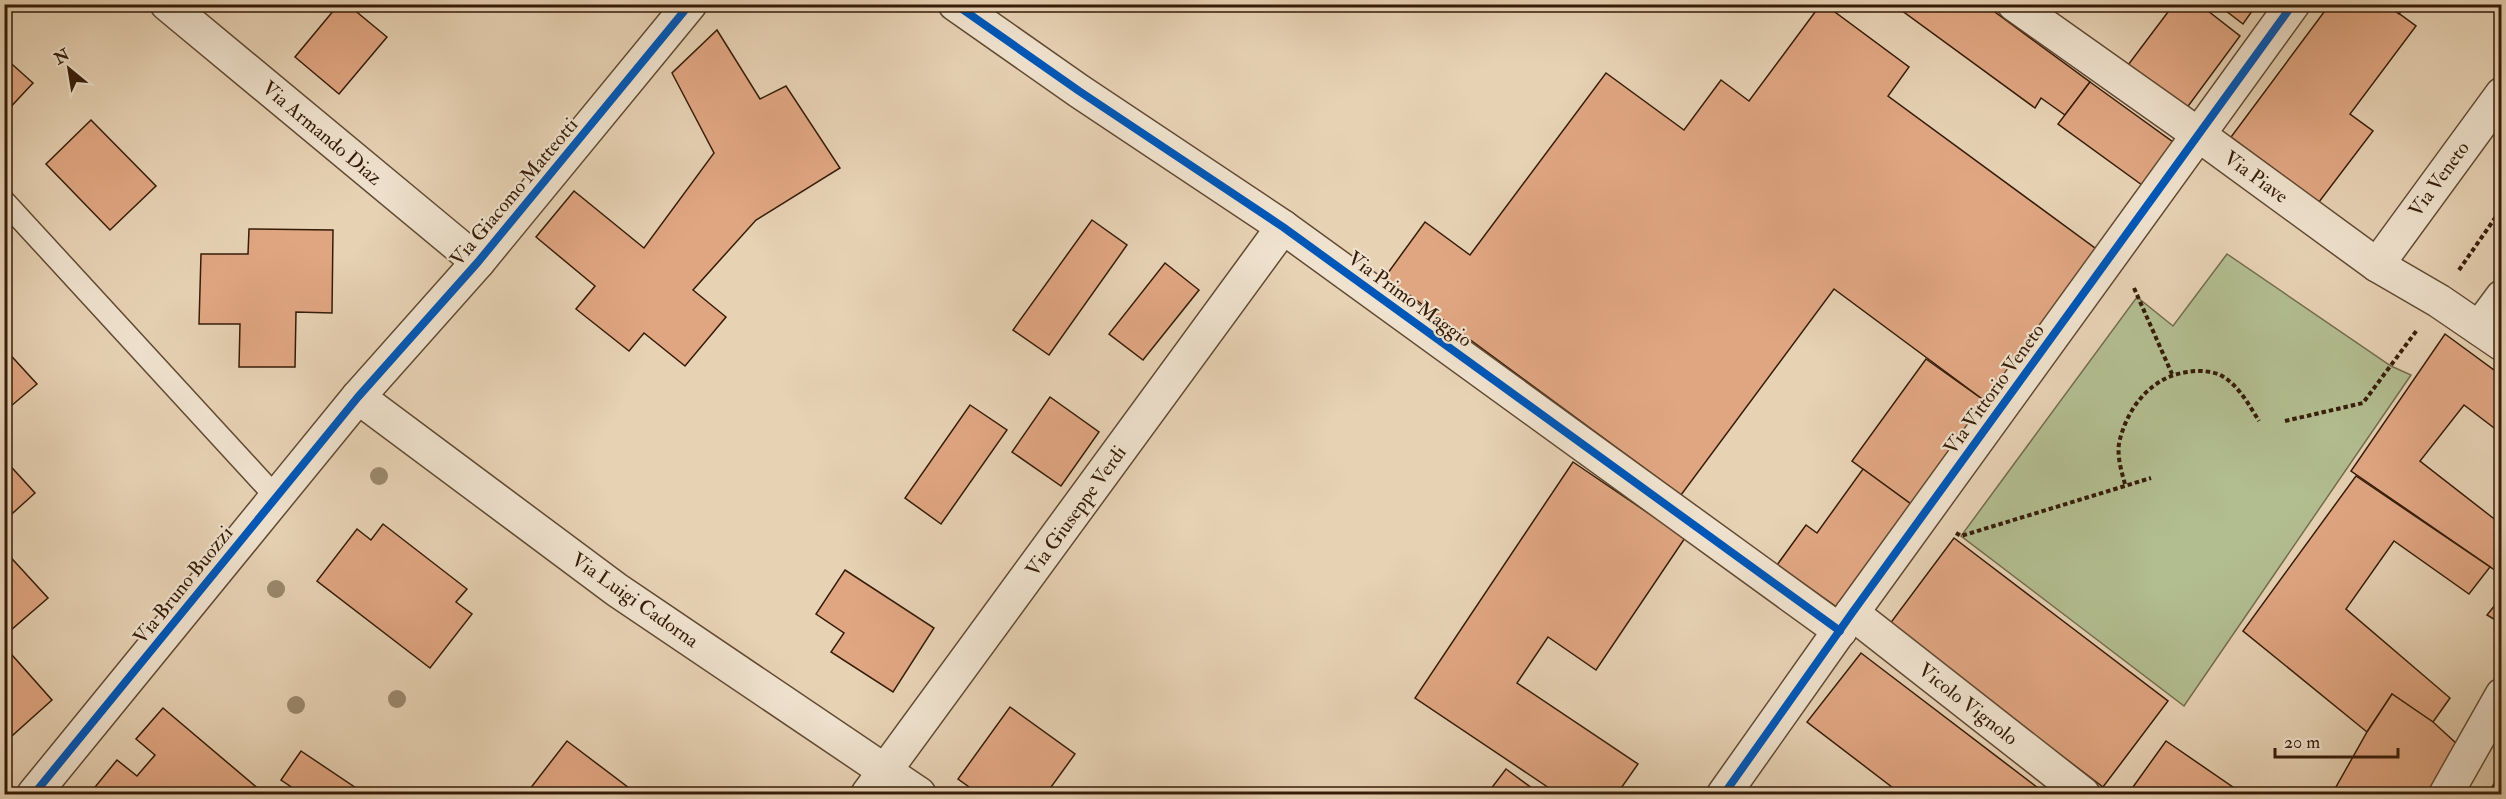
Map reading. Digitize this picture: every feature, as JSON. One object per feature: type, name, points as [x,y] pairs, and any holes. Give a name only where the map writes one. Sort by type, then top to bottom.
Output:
[{"type":"street","name":"Via Armando Diaz","points":[[167,4],[478,261]]},
{"type":"street","name":"Via Giacomo Matteotti","points":[[358,397],[478,261],[690,4]]},
{"type":"street","name":"Via Primo Maggio","points":[[955,4],[1079,92],[1283,227],[1846,622]]},
{"type":"street","name":"Via Piave","points":[[2014,4],[2377,265],[2439,301],[2490,336]]},
{"type":"street","name":"Via Vittorio Veneto","points":[[1724,795],[1846,622],[2293,4]]},
{"type":"street","name":"Via Veneto","points":[[2377,265],[2502,94]]},
{"type":"street","name":"Via Giuseppe Verdi","points":[[877,783],[1283,227]]},
{"type":"street","points":[[2490,336],[2502,297]]},
{"type":"street","name":"Via Bruno Buozzi","points":[[34,795],[358,397]]},
{"type":"street","name":"Via Luigi Cadorna","points":[[358,397],[877,783],[919,795]]},
{"type":"street","name":"Vicolo Vignolo","points":[[1846,622],[2083,795]]},
{"type":"street","points":[[2446,795],[2502,694]]},
{"type":"lane","points":[[4,201],[276,497]]},
{"type":"path","points":[[2285,421],[2362,403],[2439,301],[2502,208]]},
{"type":"path","points":[[2116,249],[2172,374]]},
{"type":"path","points":[[2125,484],[2120,464],[2119,441],[2128,415],[2146,390],[2172,374],[2199,370],[2220,375],[2234,386],[2259,422]]},
{"type":"path","points":[[1927,511],[1961,536],[2125,484],[2151,478]]},
{"type":"green space","points":[[2227,254],[2391,366],[2411,375],[2184,706],[1961,536],[2137,297],[2173,326]]},
{"type":"building","points":[[339,4],[347,4],[387,37],[339,94],[295,57]]},
{"type":"building","points":[[1821,4],[1909,67],[1888,96],[2099,251],[1989,404],[1834,289],[1681,495],[1385,277],[1425,222],[1470,255],[1606,73],[1684,130],[1721,80],[1749,101]]},
{"type":"building","points":[[1905,4],[1984,4],[2090,82],[2065,115],[2041,98],[2035,108],[1901,10]]},
{"type":"building","points":[[2174,4],[2199,4],[2240,36],[2186,109],[2128,65]]},
{"type":"building","points":[[2217,4],[2257,4],[2243,24]]},
{"type":"building","points":[[2330,4],[2386,4],[2416,26],[2350,114],[2373,131],[2319,202],[2231,137]]},
{"type":"building","points":[[2386,4],[2406,4],[2399,14]]},
{"type":"building","points":[[717,30],[760,99],[786,86],[840,168],[756,220],[693,290],[726,317],[685,366],[644,333],[629,351],[576,309],[595,286],[536,237],[574,191],[644,248],[714,153],[672,73]]},
{"type":"building","points":[[4,57],[33,83],[4,114]]},
{"type":"building","points":[[2090,82],[2173,142],[2142,185],[2058,124]]},
{"type":"building","points":[[91,120],[156,186],[110,230],[46,164]]},
{"type":"building","points":[[1092,220],[1127,245],[1049,355],[1013,330]]},
{"type":"building","points":[[249,229],[333,230],[332,313],[296,312],[295,367],[239,367],[240,324],[199,324],[201,254],[248,254]]},
{"type":"building","points":[[1165,263],[1199,290],[1143,360],[1109,334]]},
{"type":"building","points":[[2445,334],[2502,376],[2502,434],[2464,405],[2420,461],[2502,525],[2502,575],[2351,471]]},
{"type":"building","points":[[4,348],[37,384],[4,412]]},
{"type":"building","points":[[1926,359],[1989,404],[1915,507],[1852,461]]},
{"type":"building","points":[[1050,397],[1099,432],[1061,486],[1012,452]]},
{"type":"building","points":[[970,405],[1007,430],[941,524],[905,498]]},
{"type":"building","points":[[4,459],[35,493],[4,521]]},
{"type":"building","points":[[1573,462],[1685,538],[1596,670],[1548,637],[1517,683],[1638,764],[1617,794],[1558,794],[1415,698]]},
{"type":"building","points":[[1863,469],[1915,507],[1841,610],[1777,565],[1806,525],[1817,533]]},
{"type":"building","points":[[2356,476],[2490,567],[2469,594],[2394,541],[2346,609],[2450,698],[2433,722],[2392,694],[2367,732],[2243,631]]},
{"type":"building","points":[[383,524],[467,589],[456,602],[472,614],[430,668],[317,581],[357,529],[371,540]]},
{"type":"building","points":[[1954,538],[2168,701],[2103,787],[1889,625]]},
{"type":"building","points":[[4,550],[48,598],[4,636]]},
{"type":"building","points":[[845,570],[934,628],[893,692],[831,652],[844,633],[816,614]]},
{"type":"building","points":[[2500,599],[2502,600],[2502,624],[2487,615]]},
{"type":"building","points":[[4,646],[52,700],[4,743]]},
{"type":"building","points":[[1861,653],[2046,794],[1967,794],[1962,790],[1959,794],[1901,794],[1807,722]]},
{"type":"building","points":[[2392,694],[2433,722],[2458,745],[2429,794],[2332,794],[2367,732]]},
{"type":"building","points":[[1010,707],[1075,754],[1046,794],[979,794],[958,779]]},
{"type":"building","points":[[163,708],[261,791],[258,794],[94,794],[91,792],[117,760],[137,776],[155,755],[136,739]]},
{"type":"building","points":[[567,741],[637,794],[526,794]]},
{"type":"building","points":[[2166,741],[2243,794],[2128,794]]},
{"type":"building","points":[[301,751],[365,794],[302,794],[281,780]]},
{"type":"building","points":[[1506,769],[1540,794],[1487,794]]},
{"type":"building","points":[[2502,770],[2502,794],[2488,794]]},
{"type":"cycle path","points":[[34,794],[358,397],[478,262],[690,4]]},
{"type":"cycle path","points":[[955,4],[1079,91],[1283,227],[1840,631]]},
{"type":"cycle path","points":[[1724,794],[1852,613],[2293,4]]}]
